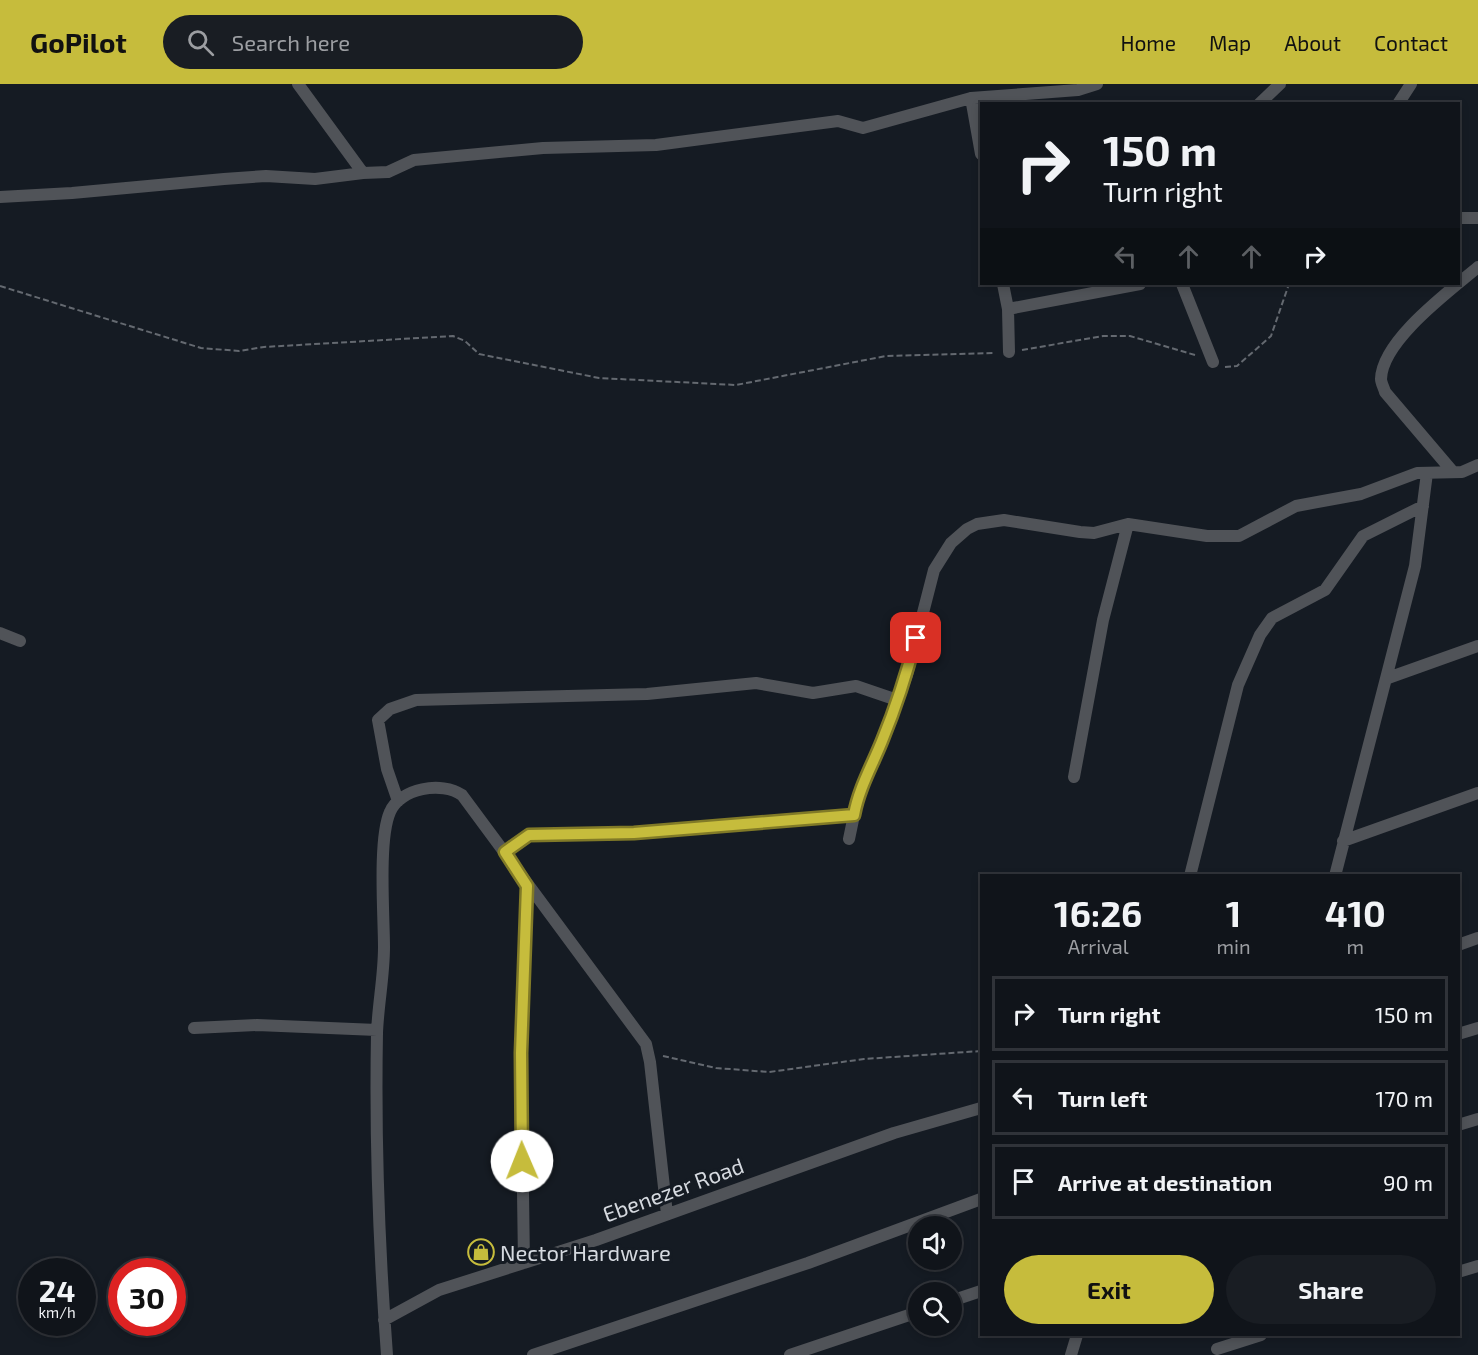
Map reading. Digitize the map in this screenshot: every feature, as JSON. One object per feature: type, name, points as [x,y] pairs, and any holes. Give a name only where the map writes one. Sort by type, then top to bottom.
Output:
[{"type":"street","points":[[298,84],[363,173]]},
{"type":"street","points":[[0,196],[72,193],[266,176],[315,179],[388,172],[414,160],[543,148],[656,145],[838,121],[863,128],[971,98],[1078,90],[1097,84]]},
{"type":"street","points":[[1261,102],[1280,84]]},
{"type":"street","points":[[1399,102],[1411,84]]},
{"type":"street","points":[[971,98],[980,148]]},
{"type":"street","points":[[1460,218],[1478,218]]},
{"type":"street","points":[[1460,283],[1478,267]]},
{"type":"street","points":[[1003,285],[1008,309],[1008,352]]},
{"type":"street","points":[[1008,309],[1135,285]]},
{"type":"street","points":[[1182,285],[1213,362]]},
{"type":"street","points":[[1453,472],[1385,392],[1381,379],[1385,364],[1405,332],[1458,285]]},
{"type":"street","points":[[849,839],[858,796],[906,675],[934,570],[951,543],[967,529],[984,522],[1004,520],[1080,532],[1094,532],[1128,525],[1208,536],[1239,536],[1296,506],[1361,494],[1399,479],[1427,473],[1471,469],[1478,465]]},
{"type":"street","points":[[1335,874],[1388,678],[1415,566],[1427,473]]},
{"type":"street","points":[[1191,874],[1238,686],[1260,635],[1272,618],[1326,590],[1363,536],[1423,506]]},
{"type":"street","points":[[1074,777],[1103,620],[1128,525]]},
{"type":"street","points":[[0,633],[20,641]]},
{"type":"street","points":[[1388,678],[1478,646]]},
{"type":"street","points":[[398,801],[387,769],[378,720],[390,709],[417,700],[647,694],[756,683],[813,693],[856,687],[897,700]]},
{"type":"street","points":[[387,1355],[378,1176],[377,1030],[383,970],[386,834],[389,813],[406,795],[423,789],[446,788],[458,792],[505,852],[527,886],[649,1051],[667,1214]]},
{"type":"street","points":[[1343,841],[1478,793]]},
{"type":"street","points":[[505,852],[529,835],[634,833],[854,815]]},
{"type":"street","points":[[524,1263],[521,1053],[527,886]]},
{"type":"street","points":[[1460,944],[1478,938]]},
{"type":"street","points":[[194,1028],[257,1025],[377,1030]]},
{"type":"street","points":[[1460,1033],[1478,1028]]},
{"type":"street","name":"Ebenezer Road","points":[[384,1320],[439,1290],[667,1214],[894,1133],[980,1108]]},
{"type":"street","points":[[1460,1124],[1478,1119]]},
{"type":"street","points":[[533,1355],[808,1263],[980,1199]]},
{"type":"street","points":[[1460,1271],[1478,1266]]},
{"type":"street","points":[[962,1297],[980,1291]]},
{"type":"street","points":[[790,1355],[908,1315]]},
{"type":"street","points":[[1071,1355],[1077,1336]]},
{"type":"street","points":[[1216,1352],[1220,1336]]},
{"type":"street","points":[[1216,1352],[1258,1336]]},
{"type":"path","points":[[0,286],[201,348],[239,351],[264,347],[453,336],[465,341],[479,354],[599,378],[736,386],[886,356],[1008,352],[1103,336],[1130,336],[1234,367],[1271,336],[1289,285]]},
{"type":"path","points":[[649,1051],[683,1062],[716,1068],[769,1072],[864,1059],[980,1051]]},
{"type":"place","name":"Nector Hardware","points":[[481,1252]]},
{"type":"route","points":[[522,1161],[521,1053],[527,886],[505,852],[529,835],[634,833],[854,815],[858,796],[876,756],[906,675],[916,638]]}]
